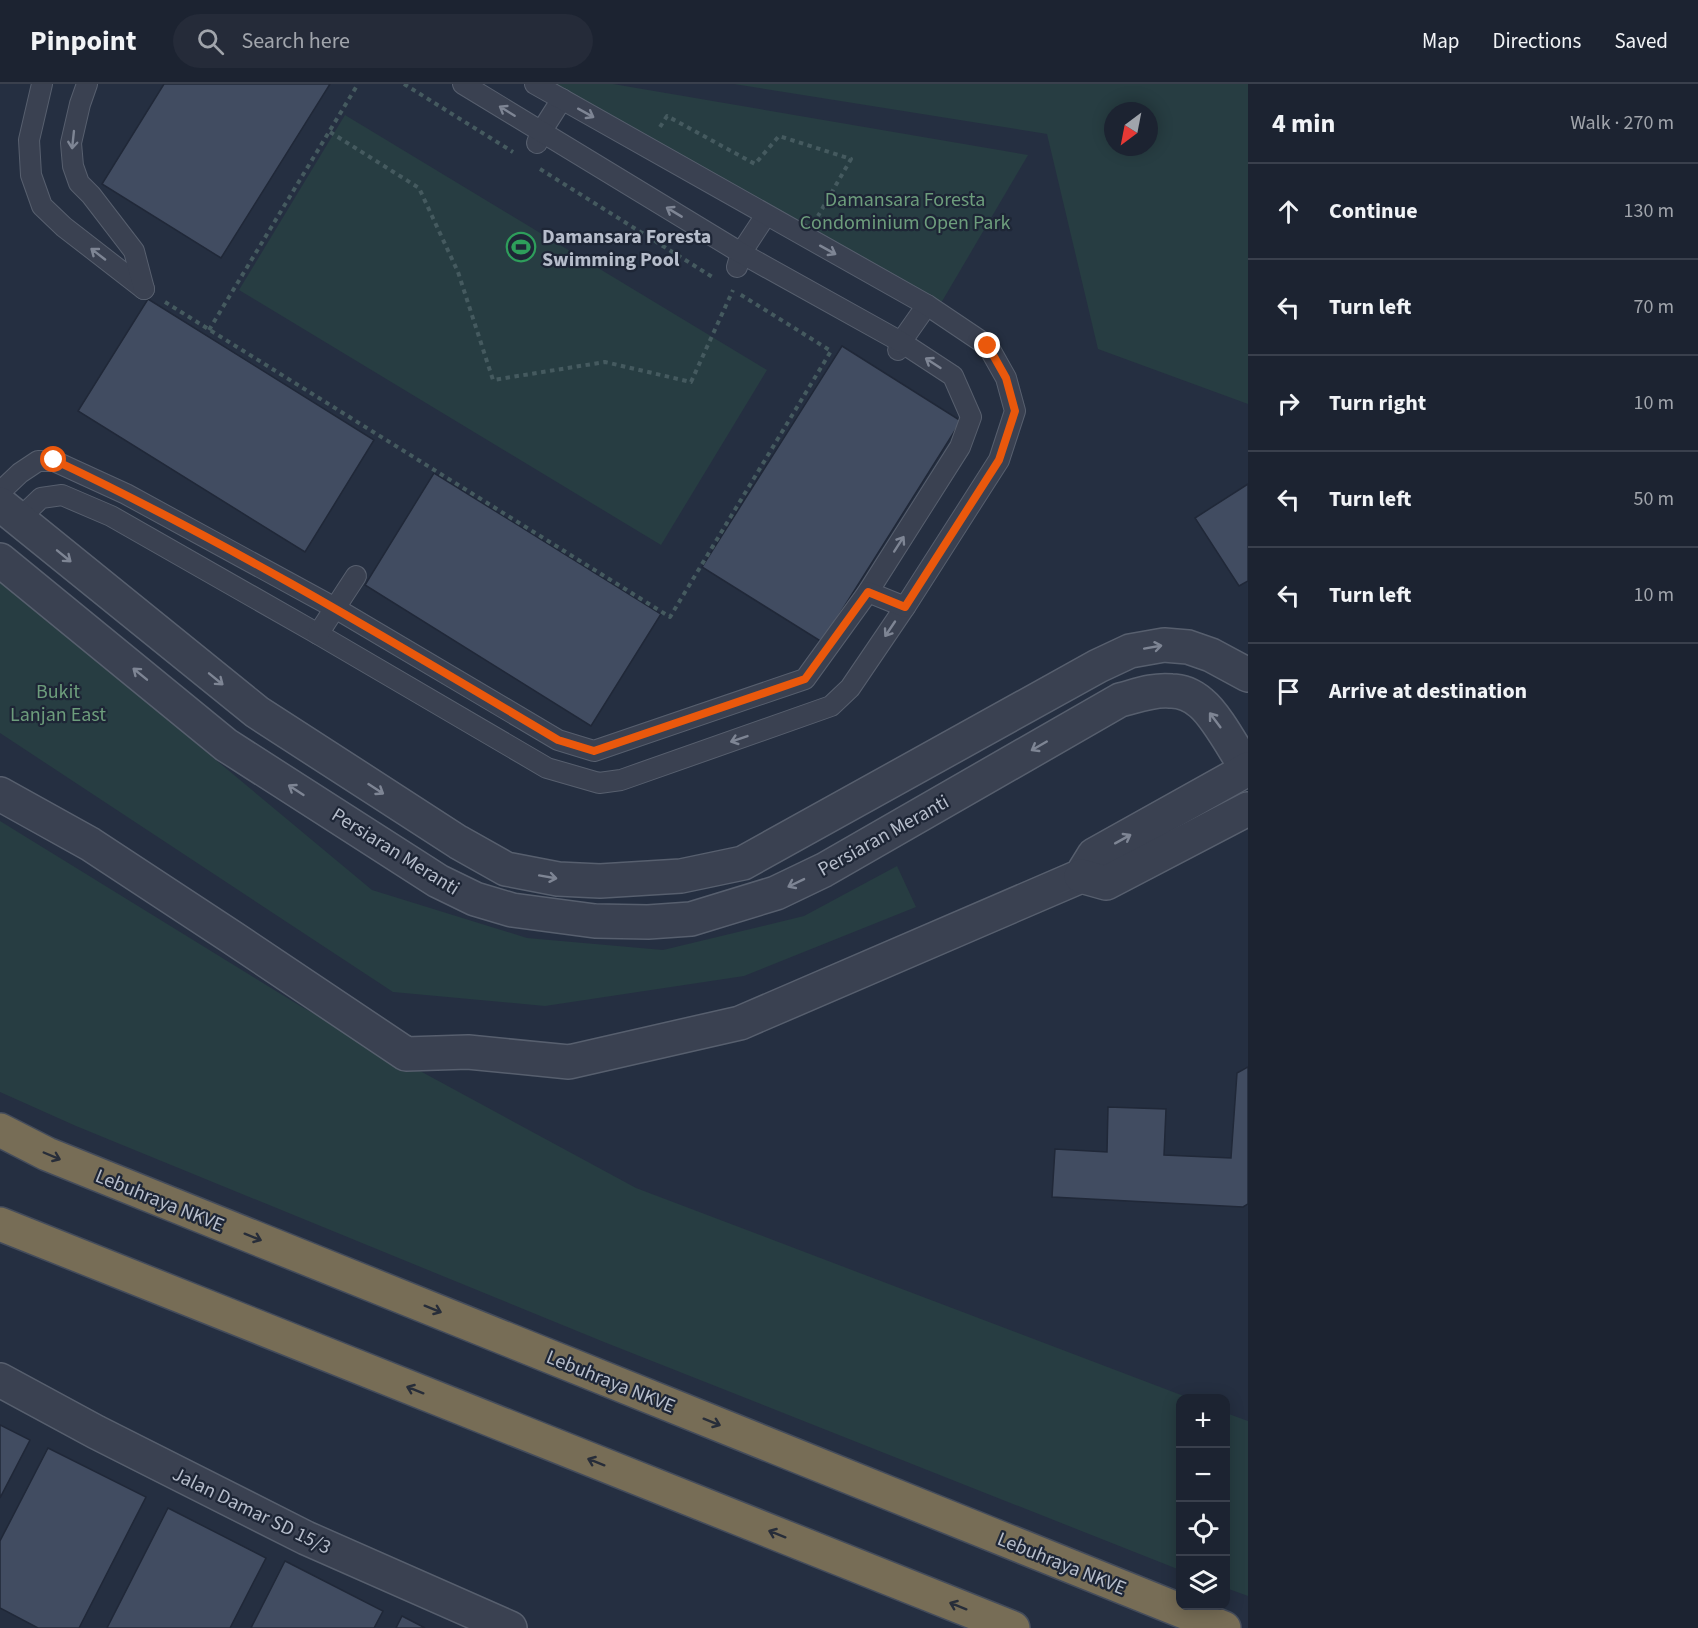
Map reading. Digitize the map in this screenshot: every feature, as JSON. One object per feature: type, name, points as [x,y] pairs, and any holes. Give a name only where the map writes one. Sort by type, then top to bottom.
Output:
[{"type":"highway","name":"Lebuhraya NKVE","points":[[0,1130],[47,1154],[1224,1628]]},
{"type":"highway","points":[[0,1224],[1013,1628]]},
{"type":"street","name":"Persiaran Meranti","points":[[6,520],[257,712],[458,842],[506,869],[558,879],[600,881],[681,876],[743,863],[1098,666],[1130,651],[1164,645],[1188,647],[1212,655],[1248,675]]},
{"type":"street","name":"Persiaran Meranti","points":[[0,560],[226,745],[438,881],[475,899],[512,910],[595,921],[691,919],[776,893],[824,870],[1120,700],[1155,692],[1169,690],[1184,693],[1202,703],[1219,725],[1248,775]]},
{"type":"street","points":[[1209,830],[1222,807],[1248,775]]},
{"type":"street","points":[[0,794],[90,844],[406,1054],[468,1052],[569,1062],[740,1023],[1081,876],[1094,855],[1248,775]]},
{"type":"street","points":[[1081,876],[1106,883],[1248,809]]},
{"type":"street","name":"Jalan Damar SD 15/3","points":[[0,1380],[96,1432],[306,1538],[510,1628]]},
{"type":"lane","points":[[42,84],[29,140],[31,175],[42,206],[64,227],[144,289]]},
{"type":"lane","points":[[87,84],[71,143],[73,166],[79,183],[92,195],[134,251],[144,289]]},
{"type":"lane","points":[[0,492],[20,473],[38,461],[54,460],[126,494],[335,608],[558,740],[594,751],[805,679],[868,592],[960,447],[971,417],[953,376],[739,260],[539,138],[463,84]]},
{"type":"lane","points":[[6,520],[40,498],[62,495],[111,516],[547,768],[599,783],[621,780],[831,706],[850,688],[999,460],[1015,411],[1006,378],[988,346],[927,305],[535,84]]},
{"type":"lane","points":[[539,138],[562,99]]},
{"type":"lane","points":[[739,260],[766,215]]},
{"type":"lane","points":[[900,346],[927,305]]},
{"type":"lane","points":[[318,634],[356,576]]},
{"type":"lane","points":[[868,592],[905,607]]},
{"type":"path","points":[[209,330],[358,84]]},
{"type":"path","points":[[404,84],[514,153]]},
{"type":"path","points":[[646,146],[667,116],[755,164],[779,136],[852,159],[805,237]]},
{"type":"path","points":[[144,289],[670,617],[831,351],[733,290],[691,382],[605,362],[493,380],[458,272],[419,188],[330,132]]},
{"type":"path","points":[[534,165],[723,283]]},
{"type":"green space","name":"Damansara Foresta Condominium Open Park","points":[[540,84],[613,84],[1028,155],[934,315]]},
{"type":"green space","points":[[734,84],[1248,84],[1248,404],[1098,349],[1047,134]]},
{"type":"green space","points":[[345,115],[767,370],[661,545],[239,290]]},
{"type":"green space","name":"Bukit Lanjan East","points":[[0,580],[372,890],[527,938],[663,950],[804,916],[897,866],[916,907],[744,976],[545,1006],[393,992],[0,733]]},
{"type":"green space","points":[[0,821],[302,1007],[636,1188],[1178,1394],[1176,1394],[1176,1568],[604,1342],[76,1126],[0,1092]]},
{"type":"green space","points":[[1230,1414],[1248,1421],[1248,1596],[1230,1589]]},
{"type":"building","points":[[164,84],[330,84],[221,258],[102,184]]},
{"type":"building","points":[[148,299],[374,440],[305,552],[78,411]]},
{"type":"building","points":[[842,346],[961,421],[822,642],[702,567]]},
{"type":"building","points":[[434,473],[661,614],[591,726],[365,585]]},
{"type":"building","points":[[1248,484],[1248,581],[1239,586],[1195,518]]},
{"type":"building","points":[[1248,1067],[1248,1204],[1243,1207],[1052,1197],[1055,1149],[1107,1152],[1108,1107],[1166,1109],[1164,1155],[1231,1158],[1237,1073]]},
{"type":"building","points":[[0,1425],[30,1440],[0,1498]]},
{"type":"building","points":[[48,1448],[146,1497],[79,1628],[38,1628],[0,1608],[0,1541]]},
{"type":"building","points":[[168,1508],[266,1558],[230,1628],[107,1628]]},
{"type":"building","points":[[285,1561],[383,1611],[374,1628],[251,1628]]},
{"type":"building","points":[[402,1616],[425,1628],[396,1628]]},
{"type":"place","name":"Damansara Foresta Swimming Pool","points":[[521,247]]},
{"type":"route","points":[[54,460],[126,494],[335,608],[558,740],[594,751],[805,679],[868,592],[905,607],[999,460],[1015,411],[1006,378],[988,346]]}]
